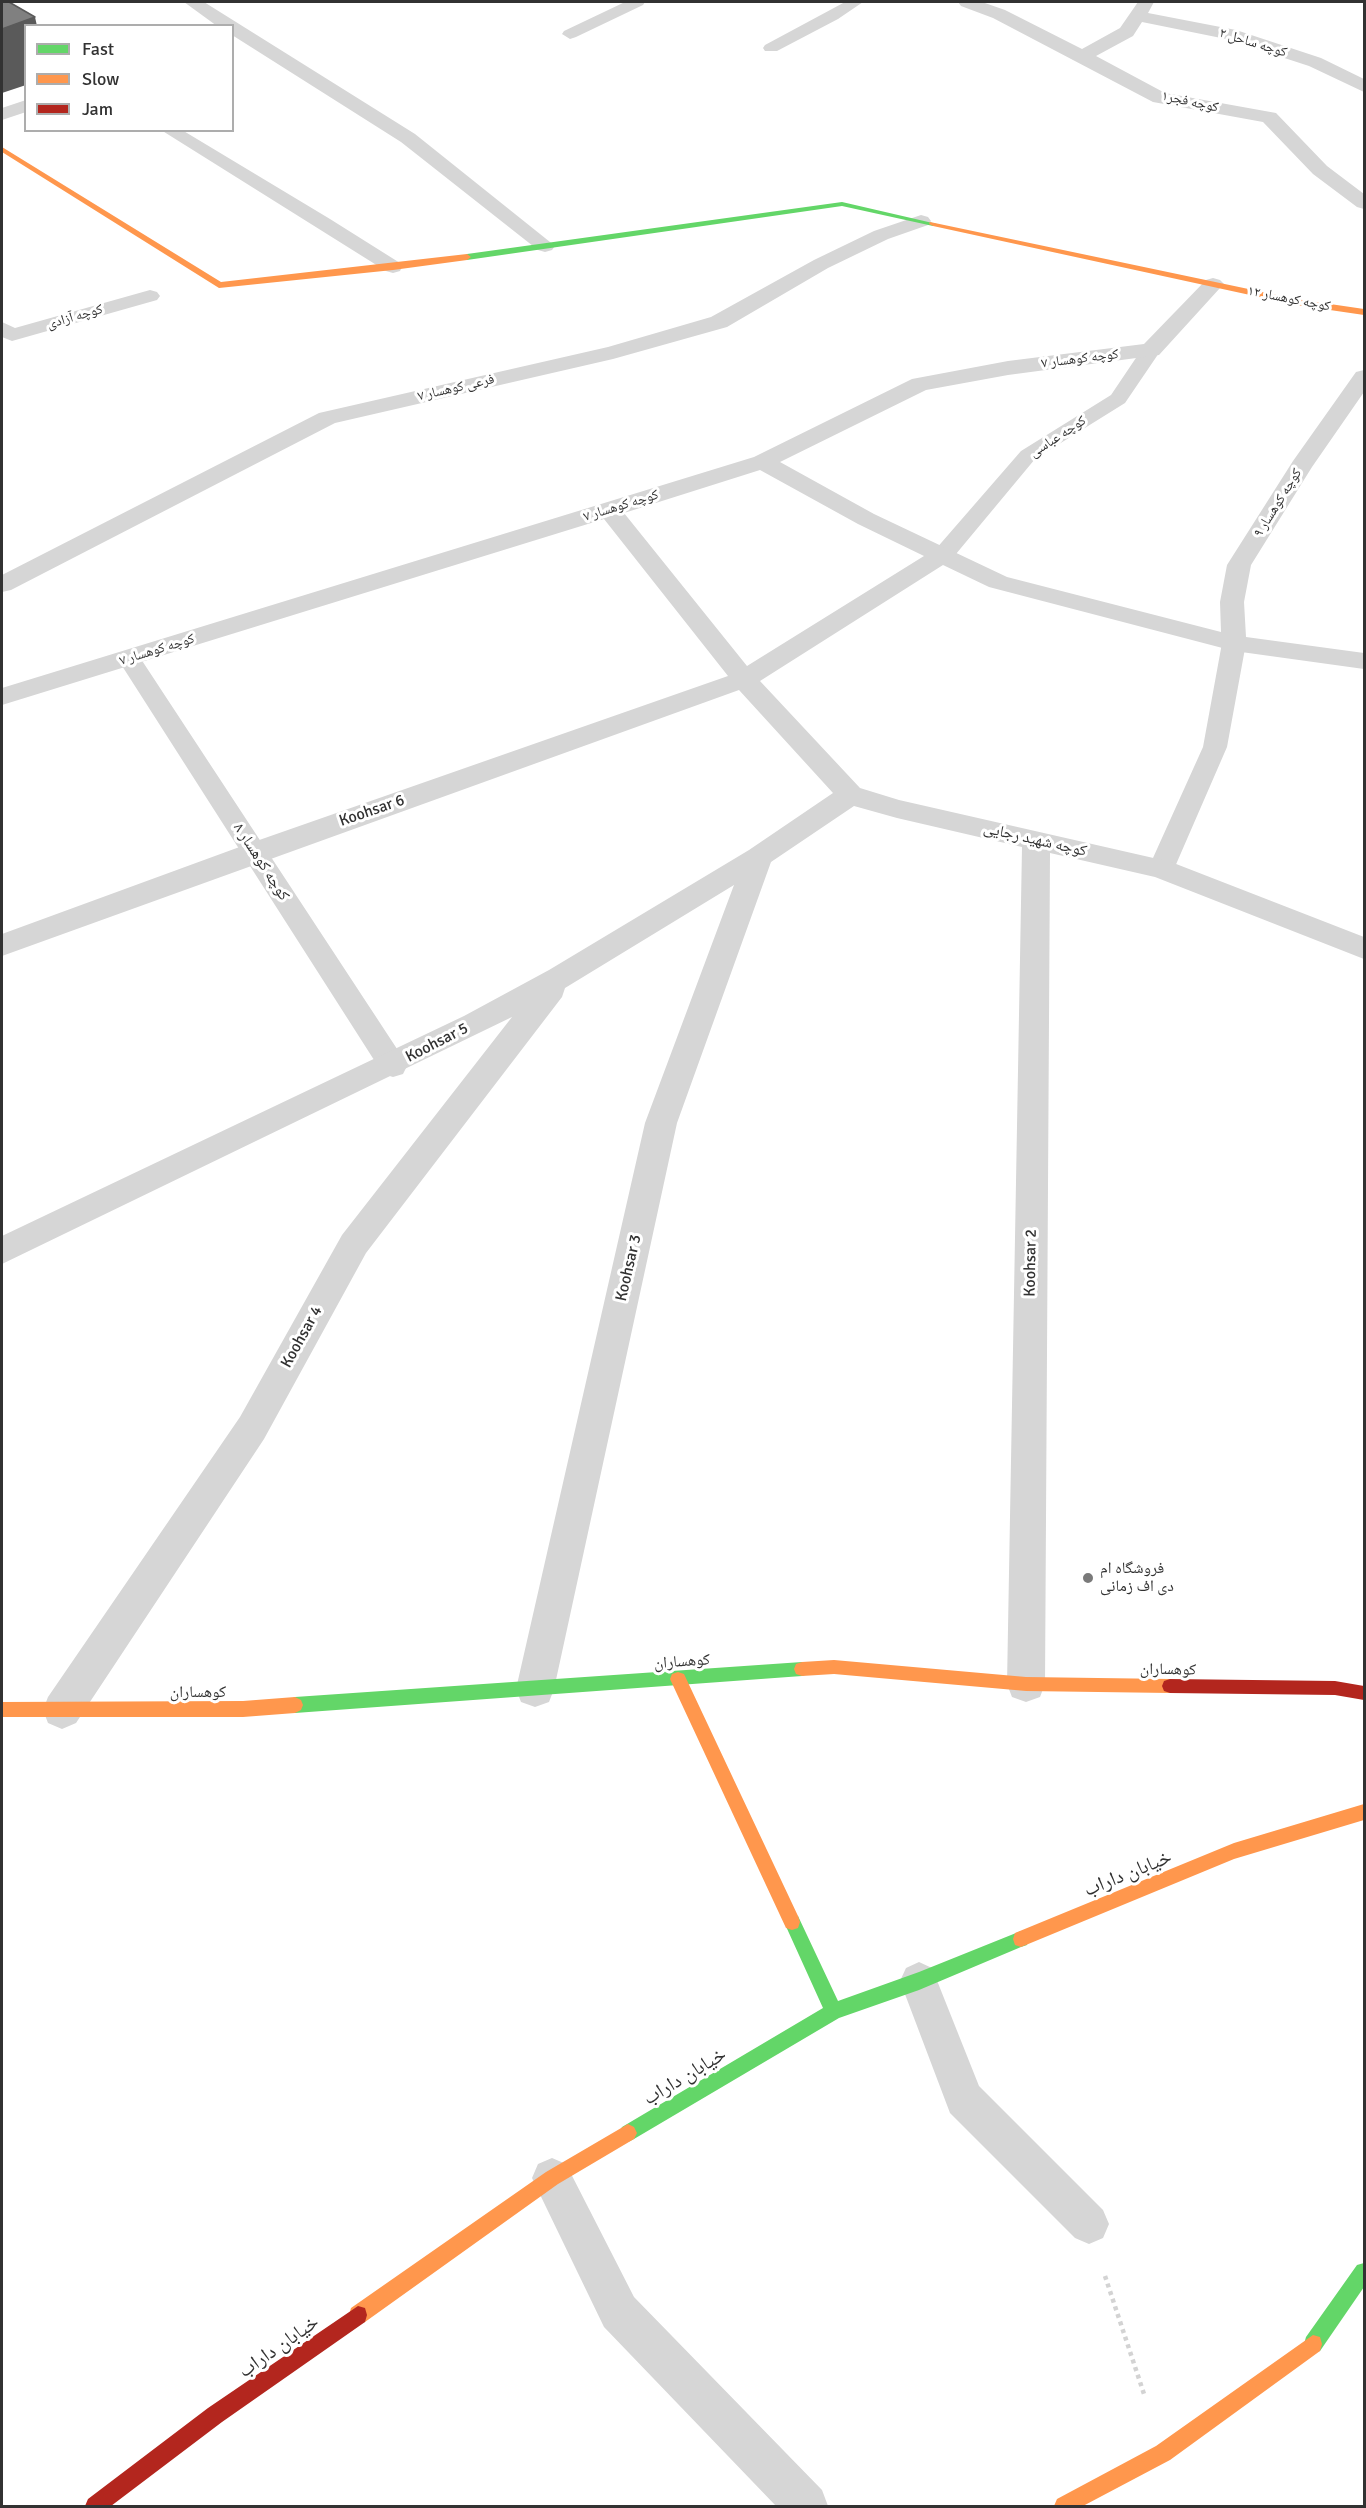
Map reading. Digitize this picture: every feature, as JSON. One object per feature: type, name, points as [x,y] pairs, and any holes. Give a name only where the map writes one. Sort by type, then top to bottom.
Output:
[{"type":"street","points":[[193,2],[229,24]]},
{"type":"street","name":"کوچه فجر۱","points":[[967,2],[999,14],[1160,98],[1269,117],[1320,170],[1365,203]]},
{"type":"street","points":[[1081,57],[1127,32],[1142,9]]},
{"type":"street","name":"کوچه ساحل ۲","points":[[1142,9],[1230,34],[1315,62],[1365,86]]},
{"type":"street","points":[[234,27],[408,138],[545,246]]},
{"type":"street","points":[[2,114],[24,107]]},
{"type":"street","name":"کوچه کوهسار ۱۲","points":[[2,149],[219,285],[393,267],[842,204],[1296,302],[1365,312]]},
{"type":"street","name":"فرعی کوهسار ۷","points":[[2,585],[327,418],[613,352],[718,322],[821,264],[881,235],[921,221]]},
{"type":"street","points":[[1151,350],[1213,284]]},
{"type":"street","name":"کوچه کوهسار ۷","points":[[2,697],[762,462],[920,384],[1008,368],[1151,350]]},
{"type":"street","name":"کوچه کوهسار ۹","points":[[1234,643],[1232,602],[1239,565],[1301,466],[1365,377]]},
{"type":"street","points":[[762,462],[866,519],[998,582],[1234,643],[1365,661]]},
{"type":"street","points":[[609,510],[744,679],[850,795]]},
{"type":"street","name":"Koohsar 6","points":[[2,945],[255,852],[744,679],[943,555]]},
{"type":"street","name":"کوچه شهید رجایی","points":[[850,795],[897,809],[1161,869],[1365,948]]},
{"type":"street","name":"Koohsar 5","points":[[2,1251],[475,1024],[559,978],[759,857],[850,795]]},
{"type":"street","name":"Koohsar 2","points":[[1026,1684],[1036,841]]},
{"type":"street","name":"Koohsar 3","points":[[535,1689],[661,1123],[759,857]]},
{"type":"street","name":"Koohsar 4","points":[[62,1710],[252,1428],[354,1244],[559,978]]},
{"type":"street","name":"کوهساران","points":[[2,1710],[243,1709],[834,1667],[1026,1684],[1335,1688],[1365,1693]]},
{"type":"street","points":[[678,1679],[834,2011]]},
{"type":"street","name":"خیابان داراب","points":[[95,2506],[225,2409],[552,2178],[834,2011],[920,1981],[1234,1851],[1365,1812]]},
{"type":"street","points":[[1064,2506],[1163,2453],[1317,2341],[1365,2272]]},
{"type":"lane","points":[[570,33],[637,2]]},
{"type":"lane","points":[[771,48],[855,2]]},
{"type":"lane","points":[[172,132],[323,222],[393,267]]},
{"type":"lane","name":"کوچه آزادی","points":[[2,328],[12,335],[150,296]]},
{"type":"lane","name":"کوچه عباسی","points":[[943,555],[1028,455],[1118,399],[1151,350]]},
{"type":"lane","points":[[1161,869],[1215,747],[1234,643]]},
{"type":"lane","name":"کوچه کوهسار ۸","points":[[129,658],[393,1065]]},
{"type":"lane","points":[[920,1981],[964,2099],[1089,2224]]},
{"type":"lane","points":[[552,2178],[619,2312],[806,2506]]},
{"type":"path","points":[[1089,2224],[1163,2453]]},
{"type":"building","points":[[2,2],[9,2],[35,17],[2,29]]},
{"type":"traffic: fast","points":[[467,257],[842,204],[933,224]]},
{"type":"traffic: fast","points":[[295,1705],[802,1669]]},
{"type":"traffic: fast","points":[[792,1922],[834,2011]]},
{"type":"traffic: fast","points":[[628,2133],[834,2011],[919,1981],[1021,1939]]},
{"type":"traffic: fast","points":[[1313,2344],[1364,2272]]},
{"type":"traffic: slow","points":[[2,149],[219,285],[467,257]]},
{"type":"traffic: slow","points":[[933,224],[1296,302],[1364,312]]},
{"type":"traffic: slow","points":[[802,1669],[834,1667],[1026,1684],[1170,1686]]},
{"type":"traffic: slow","points":[[678,1679],[792,1922]]},
{"type":"traffic: slow","points":[[2,1710],[243,1709],[295,1705]]},
{"type":"traffic: slow","points":[[1021,1939],[1234,1851],[1364,1812]]},
{"type":"traffic: slow","points":[[358,2315],[552,2178],[628,2133]]},
{"type":"traffic: slow","points":[[1064,2506],[1163,2453],[1313,2344]]},
{"type":"traffic: jam","points":[[1170,1686],[1335,1688],[1364,1693]]},
{"type":"traffic: jam","points":[[95,2506],[215,2415],[358,2315]]},
{"type":"place","name":"فروشگاه ام دی اف زمانی","points":[[1088,1578]]}]
